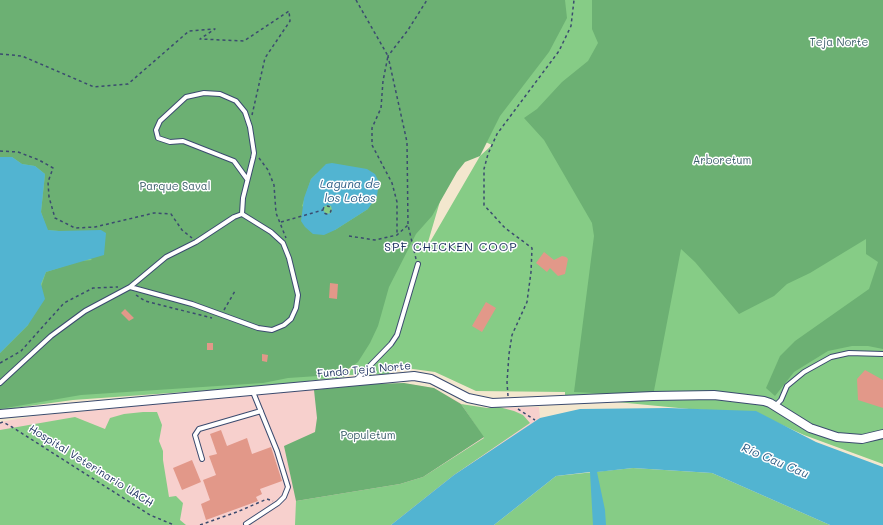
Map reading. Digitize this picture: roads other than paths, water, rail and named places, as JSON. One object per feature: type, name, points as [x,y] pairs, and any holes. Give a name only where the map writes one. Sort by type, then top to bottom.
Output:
[{"type":"street","name":"Fundo Teja Norte","points":[[0,414],[420,377],[431,380],[475,400],[510,402],[612,397],[714,395],[764,401],[775,406],[810,428],[837,437],[862,439],[883,434]]},
{"type":"lane","points":[[242,214],[243,198],[254,153],[250,127],[245,112],[236,101],[220,94],[204,93],[186,97],[160,121],[156,130],[158,138],[170,142],[183,141],[234,162],[247,179]]},
{"type":"lane","points":[[0,383],[51,336],[85,311],[130,287],[166,258],[196,242],[234,217],[242,214]]},
{"type":"lane","points":[[130,287],[192,304],[258,328],[272,330],[284,325],[291,319],[296,308],[298,295],[289,258],[283,243],[271,232],[242,214]]},
{"type":"lane","points":[[354,382],[357,377],[391,344],[397,335],[418,264]]},
{"type":"lane","points":[[775,406],[781,400],[787,386],[804,372],[831,358],[849,354],[883,354]]},
{"type":"lane","points":[[246,524],[278,503],[284,497],[288,487],[253,392]]},
{"type":"lane","points":[[202,459],[195,435],[199,428],[261,411]]},
{"type":"water","points":[[0,157],[12,157],[22,164],[35,166],[45,174],[41,212],[48,230],[101,230],[106,233],[104,255],[46,272],[41,284],[45,299],[28,325],[0,353]]},
{"type":"water","name":"Laguna de los Lotos","points":[[332,163],[367,169],[375,174],[379,182],[377,196],[368,209],[335,230],[324,235],[313,234],[301,221],[304,198],[311,179],[326,164]],"holes":[[[328,205],[331,206],[331,213],[326,214],[323,207]]]},
{"type":"water","name":"Río Cau Cau","points":[[668,408],[756,411],[816,442],[883,467],[883,525],[830,525],[712,473],[633,468],[597,472],[605,510],[606,525],[593,525],[590,472],[556,476],[494,525],[391,525],[454,475],[540,418],[580,409]]},
{"type":"district","name":"SPF CHICKEN COOP","points":[[451,247]]},
{"type":"park label","name":"Teja Norte","points":[[839,43]]},
{"type":"park label","name":"Arboretum","points":[[722,161]]},
{"type":"park label","name":"Parque Saval","points":[[175,187]]},
{"type":"park label","name":"Populetum","points":[[368,436]]}]
